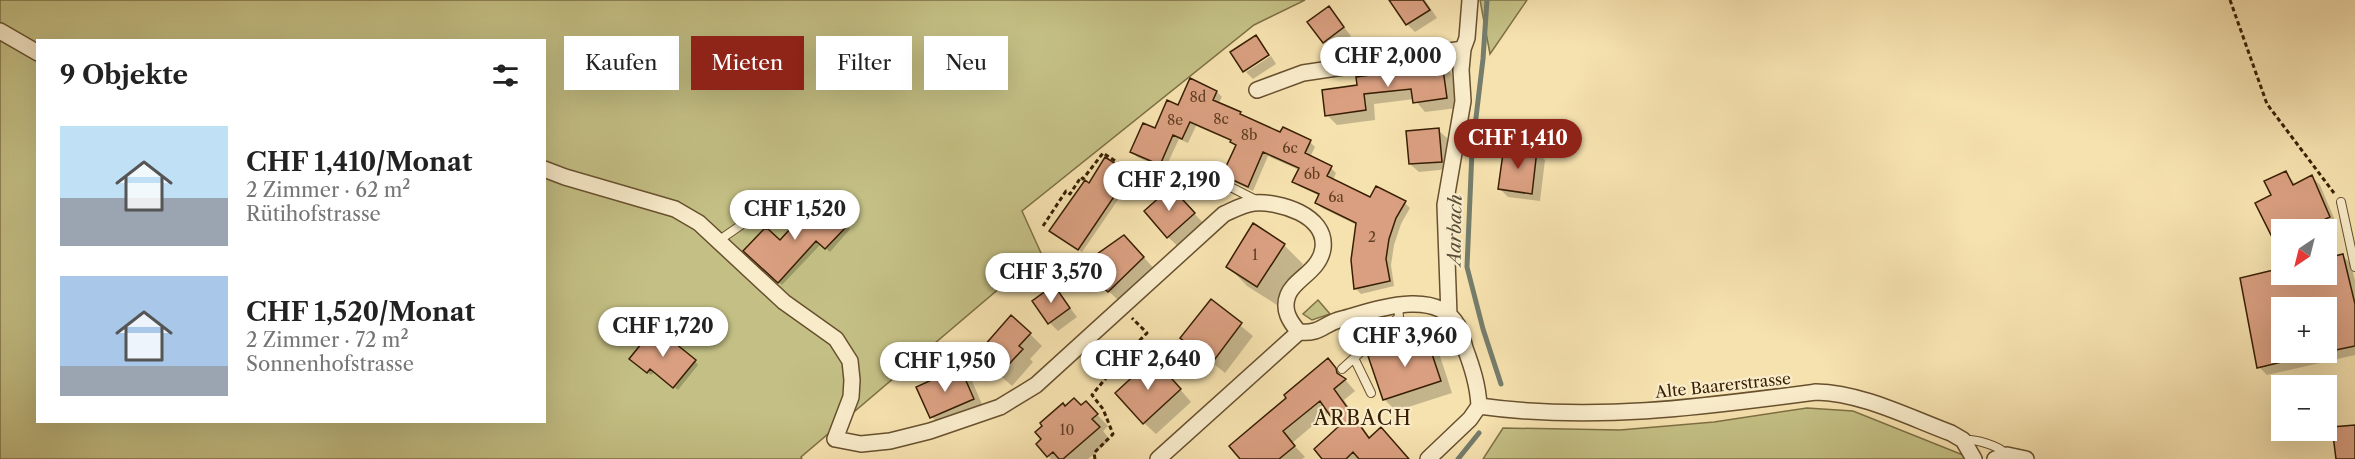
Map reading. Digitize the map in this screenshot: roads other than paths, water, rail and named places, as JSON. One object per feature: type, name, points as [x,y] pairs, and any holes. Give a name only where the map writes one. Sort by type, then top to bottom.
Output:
[{"type":"street","points":[[1449,315],[1445,205],[1463,101],[1461,70],[1463,49],[1467,38],[1470,0]]},
{"type":"street","points":[[0,31],[36,52]]},
{"type":"street","points":[[1257,90],[1303,73],[1463,49]]},
{"type":"street","points":[[546,170],[675,209],[699,223],[784,302],[836,339],[850,361],[852,380],[851,397],[835,439],[861,444],[890,441],[930,430],[1009,401],[1036,385],[1224,214],[1253,203],[1281,205],[1305,215],[1320,231],[1323,248],[1315,266],[1288,294],[1286,307],[1289,321],[1299,332],[1313,333],[1335,321],[1398,305],[1429,304],[1449,315],[1458,326],[1475,378],[1479,406],[1470,419],[1428,459]]},
{"type":"street","points":[[1158,459],[1299,332]]},
{"type":"street","name":"Alte Baarerstrasse","points":[[1479,406],[1556,414],[1630,412],[1684,409],[1816,392],[1834,393],[1852,397],[1951,433],[1963,440]]},
{"type":"street","points":[[1963,440],[1974,459]]},
{"type":"street","name":"Alte Baarerstrasse","points":[[2001,457],[2026,459]]},
{"type":"lane","points":[[1209,177],[1265,204]]},
{"type":"lane","points":[[2341,202],[2355,267]]},
{"type":"lane","points":[[718,241],[744,224],[793,222]]},
{"type":"lane","points":[[1342,369],[1399,317],[1398,305]]},
{"type":"lane","points":[[1354,358],[1371,393]]},
{"type":"lane","name":"Alte Baarerstrasse","points":[[1963,440],[1971,439],[2003,450],[2001,457]]},
{"type":"waterway","name":"Aarbach","points":[[1487,0],[1483,59],[1472,151],[1467,267],[1483,329],[1501,384]]},
{"type":"waterway","name":"Aarbach","points":[[1458,459],[1479,433]]},
{"type":"district","name":"ARBACH","points":[[1363,418]]}]
